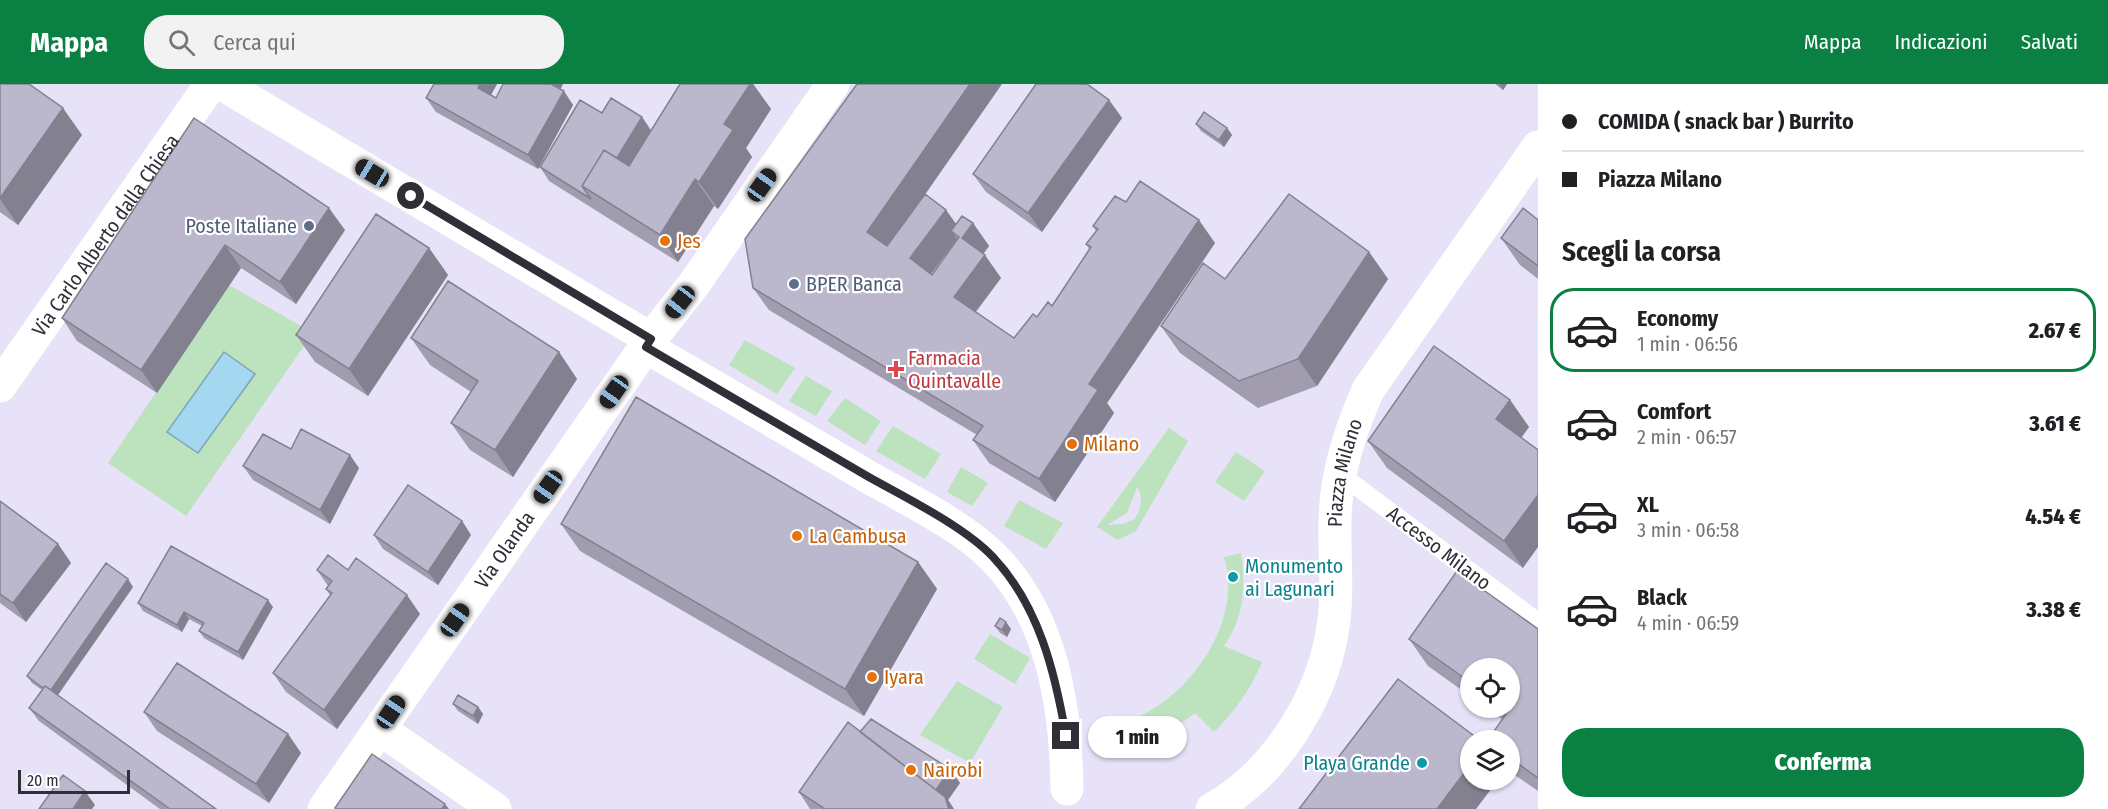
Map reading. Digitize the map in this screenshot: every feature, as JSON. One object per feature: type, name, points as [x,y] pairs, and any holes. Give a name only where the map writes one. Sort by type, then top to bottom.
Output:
[{"type":"street","name":"Via Olanda","points":[[324,809],[833,84]]},
{"type":"street","points":[[226,86],[918,506],[992,556],[1011,580],[1036,621],[1052,665],[1066,736],[1067,789]]},
{"type":"street","name":"Via Carlo Alberto dalla Chiesa","points":[[0,386],[226,86]]},
{"type":"street","name":"Piazza Milano","points":[[1212,809],[1249,784],[1266,768],[1298,725],[1320,674],[1333,632],[1337,487],[1353,426],[1368,390],[1538,147]]},
{"type":"street","points":[[380,729],[495,809]]},
{"type":"lane","name":"Accesso Milano","points":[[1340,474],[1538,622]]},
{"type":"green space","points":[[229,285],[313,333],[186,516],[108,463]]},
{"type":"green space","points":[[745,340],[795,368],[777,394],[729,365]]},
{"type":"green space","points":[[806,376],[832,391],[816,416],[789,401]]},
{"type":"green space","points":[[845,398],[881,421],[865,445],[827,421]]},
{"type":"green space","points":[[893,426],[941,454],[925,479],[876,451]]},
{"type":"green space","points":[[1169,428],[1188,441],[1136,531],[1118,540],[1097,527]],"holes":[[[1137,487],[1141,503],[1135,519],[1123,524],[1107,525],[1127,513]]]},
{"type":"green space","points":[[1236,452],[1265,471],[1244,501],[1215,482]]},
{"type":"green space","points":[[961,467],[988,483],[972,506],[947,492]]},
{"type":"green space","points":[[1019,500],[1063,523],[1046,549],[1004,526]]},
{"type":"green space","points":[[1241,553],[1242,602],[1236,624],[1224,646],[1262,662],[1248,690],[1236,708],[1214,732],[1195,713],[1155,743],[1129,753],[1121,723],[1145,714],[1167,699],[1187,680],[1204,658],[1218,634],[1226,608],[1228,582],[1224,557]]},
{"type":"green space","points":[[990,634],[1030,658],[1015,684],[974,659]]},
{"type":"green space","points":[[957,681],[1003,707],[970,763],[920,735]]},
{"type":"water","points":[[224,352],[255,374],[198,453],[167,432]]},
{"type":"building","points":[[0,84],[29,84],[63,108],[0,198]]},
{"type":"building","points":[[434,84],[480,84],[478,88],[496,98],[503,84],[551,84],[564,91],[528,155],[426,98]]},
{"type":"building","points":[[680,84],[750,84],[724,124],[733,130],[699,182],[695,179],[660,235],[582,186],[604,150],[629,166]]},
{"type":"building","points":[[857,84],[970,84],[867,232],[887,246],[925,194],[946,210],[910,258],[932,275],[959,237],[951,231],[962,216],[973,223],[962,238],[985,255],[954,297],[1014,338],[1033,314],[1037,317],[1048,302],[1052,306],[1091,247],[1086,244],[1098,229],[1093,226],[1115,196],[1126,202],[1140,181],[1199,220],[1089,384],[1098,390],[1039,479],[973,440],[983,426],[753,288],[745,239]]},
{"type":"building","points":[[1036,84],[1087,84],[1109,100],[1028,213],[973,174]]},
{"type":"building","points":[[611,98],[642,117],[617,158],[604,150],[582,186],[591,199],[540,167],[580,100],[602,113]]},
{"type":"building","points":[[1204,112],[1227,128],[1219,140],[1196,124]]},
{"type":"building","points":[[194,118],[329,208],[280,282],[225,245],[141,370],[62,318]]},
{"type":"building","points":[[1289,194],[1369,252],[1298,359],[1239,381],[1161,326],[1203,263],[1225,279]]},
{"type":"building","points":[[1523,208],[1538,219],[1538,266],[1501,238]]},
{"type":"building","points":[[376,214],[429,248],[349,369],[296,335]]},
{"type":"building","points":[[448,281],[559,352],[495,450],[451,423],[478,381],[411,338]]},
{"type":"building","points":[[1434,346],[1510,400],[1496,419],[1538,450],[1538,495],[1504,541],[1368,441]]},
{"type":"building","points":[[636,397],[918,562],[845,689],[561,524]]},
{"type":"building","points":[[301,429],[350,455],[320,510],[243,466],[263,434],[291,449]]},
{"type":"building","points":[[408,485],[462,521],[428,572],[374,535]]},
{"type":"building","points":[[0,501],[58,544],[13,603],[0,594]]},
{"type":"building","points":[[171,546],[268,600],[238,652],[199,631],[204,623],[184,612],[177,625],[138,603]]},
{"type":"building","points":[[328,555],[348,570],[356,558],[407,595],[324,710],[273,673],[332,593],[326,589],[332,581],[317,570]]},
{"type":"building","points":[[106,563],[128,579],[51,690],[45,686],[43,688],[27,676]]},
{"type":"building","points":[[1457,571],[1538,629],[1538,778],[1520,765],[1520,730],[1495,730],[1503,718],[1520,718],[1520,658],[1460,658],[1460,675],[1409,639]]},
{"type":"building","points":[[1000,618],[1006,622],[1002,630],[995,626]]},
{"type":"building","points":[[177,663],[288,734],[256,784],[144,712]]},
{"type":"building","points":[[1398,679],[1466,730],[1460,730],[1460,778],[1437,809],[1299,809]]},
{"type":"building","points":[[45,686],[216,809],[170,809],[29,708]]},
{"type":"building","points":[[458,695],[478,707],[473,716],[453,704]]},
{"type":"building","points":[[871,719],[950,769],[936,790],[860,732]]},
{"type":"building","points":[[848,722],[945,797],[949,809],[825,809],[799,792]]},
{"type":"building","points":[[372,754],[445,804],[442,809],[335,808]]},
{"type":"building","points":[[63,775],[85,791],[73,809],[39,809]]},
{"type":"place","name":"Poste Italiane","points":[[309,226]]},
{"type":"place","name":"Jes","points":[[665,241]]},
{"type":"place","name":"BPER Banca","points":[[794,284]]},
{"type":"place","name":"Farmacia Quintavalle","points":[[896,369]]},
{"type":"place","name":"Milano","points":[[1072,444]]},
{"type":"place","name":"La Cambusa","points":[[797,536]]},
{"type":"place","name":"Monumento ai Lagunari","points":[[1233,577]]},
{"type":"place","name":"Iyara","points":[[872,677]]},
{"type":"place","name":"Playa Grande","points":[[1422,763]]},
{"type":"place","name":"Nairobi","points":[[911,770]]},
{"type":"route","points":[[411,196],[651,339],[646,347],[918,506],[957,530],[992,556],[1011,580],[1036,621],[1052,665],[1066,736]]}]
